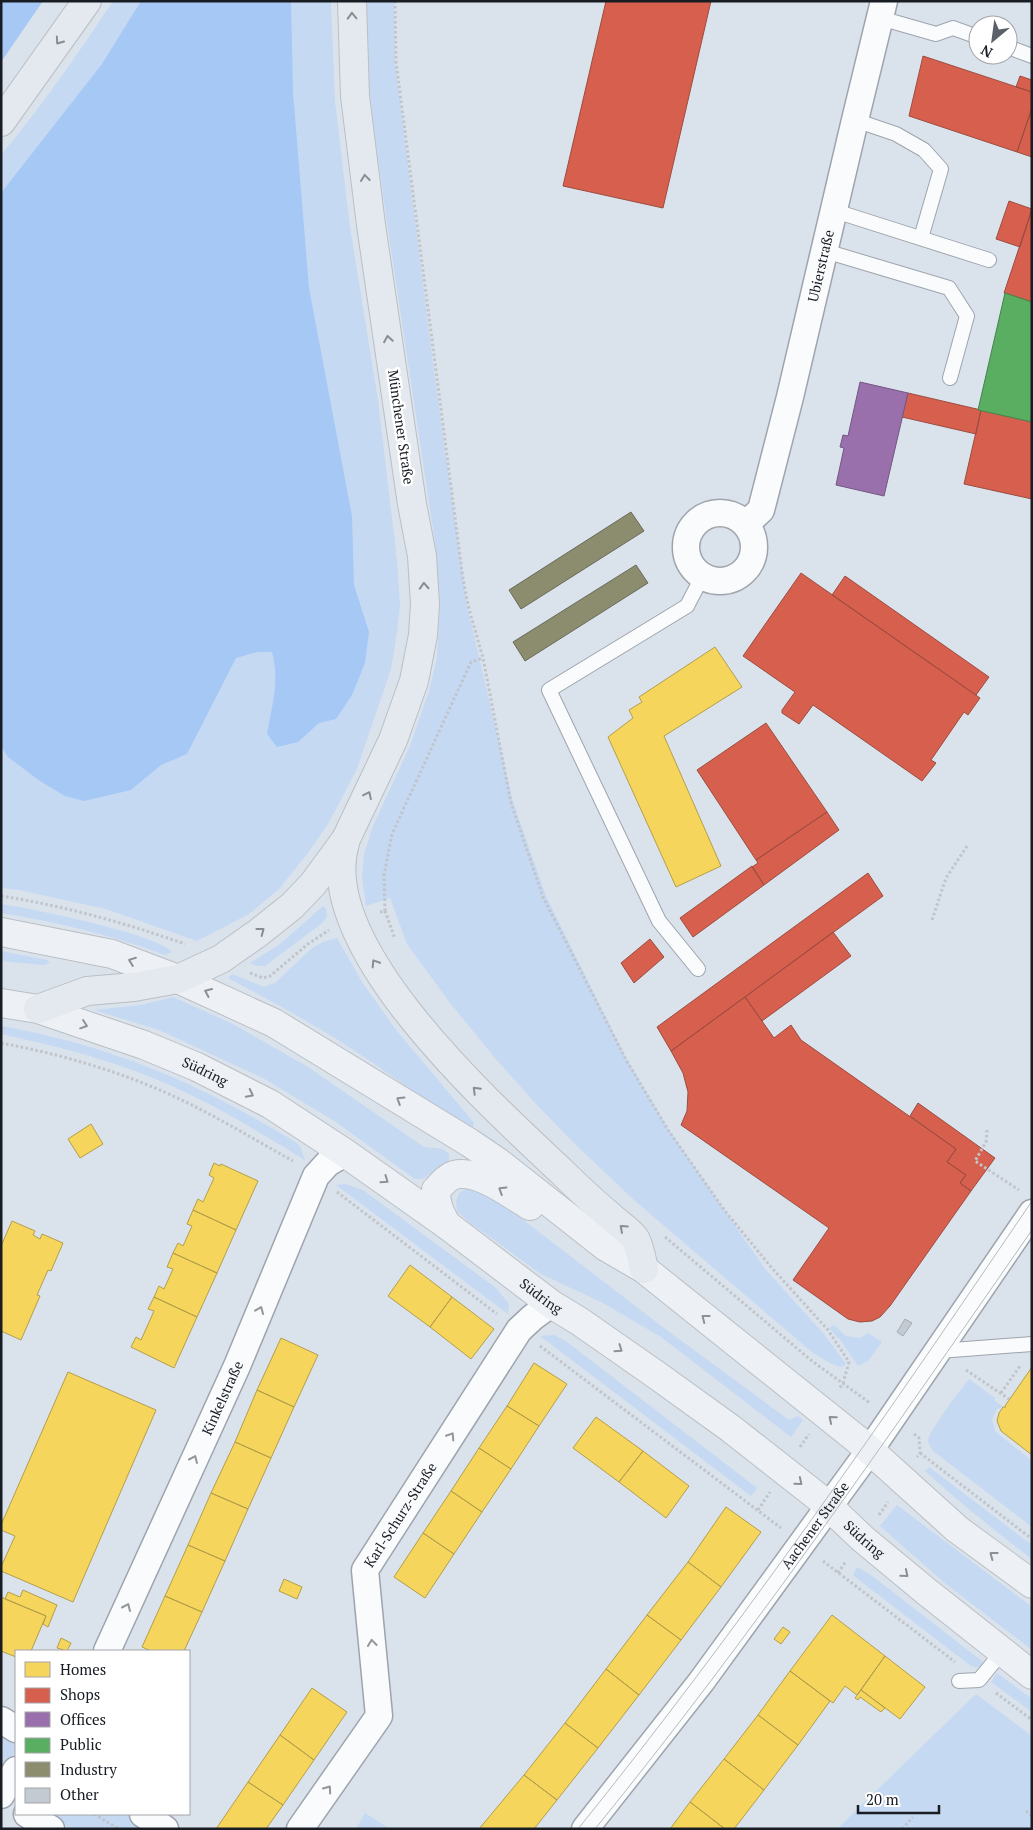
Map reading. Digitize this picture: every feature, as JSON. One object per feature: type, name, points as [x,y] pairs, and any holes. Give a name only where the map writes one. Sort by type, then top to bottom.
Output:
[{"type":"highway","points":[[1,122],[87,1]]},
{"type":"highway","name":"Münchener Straße","points":[[346,839],[382,765],[406,704],[420,653],[425,604],[422,556],[412,504],[368,205],[355,96],[352,1]]},
{"type":"highway","points":[[346,839],[342,854],[341,872],[346,897],[361,941],[387,983],[419,1026],[456,1069],[511,1124],[636,1239],[644,1270]]},
{"type":"highway","points":[[38,1009],[87,991],[134,987],[178,979],[221,959],[258,934],[292,906],[313,884],[346,839]]},
{"type":"main road","points":[[1,932],[112,954],[178,979],[274,1023],[470,1142],[606,1247]]},
{"type":"main road","name":"Südring","points":[[1,1003],[38,1009],[144,1045],[197,1067],[270,1104],[345,1152],[448,1225],[551,1304],[648,1368],[730,1428],[829,1506],[863,1539],[1032,1675]]},
{"type":"main road","points":[[448,1225],[438,1211],[436,1190],[453,1175],[468,1174],[490,1183],[644,1270],[870,1450],[957,1529],[1032,1584]]},
{"type":"street","name":"Ubierstraße","points":[[746,524],[761,510],[835,211],[882,10]]},
{"type":"street","points":[[716,513],[727,513],[737,517],[746,524],[752,533],[755,544],[754,555],[750,565],[738,576],[723,582],[712,581],[702,577],[688,561],[685,550],[686,540],[694,525],[706,515],[716,513]]},
{"type":"street","name":"Kinkelstraße","points":[[107,1650],[237,1366],[316,1176],[328,1163],[345,1152]]},
{"type":"street","name":"Aachener Straße","points":[[585,1829],[701,1682],[870,1450],[939,1351],[1028,1204]]},
{"type":"street","name":"Karl-Schurz-Straße","points":[[300,1829],[379,1716],[365,1570],[519,1330],[551,1304]]},
{"type":"street","points":[[1,1720],[15,1728]]},
{"type":"street","points":[[15,1772],[1,1796],[15,1806]]},
{"type":"street","points":[[29,1815],[51,1829]]},
{"type":"street","points":[[145,1815],[165,1829]]},
{"type":"lane","points":[[882,10],[936,34],[953,28],[968,33]]},
{"type":"lane","points":[[1018,51],[1032,56]]},
{"type":"lane","points":[[855,120],[896,134],[924,150],[942,169],[921,238]]},
{"type":"lane","points":[[835,211],[989,260]]},
{"type":"lane","points":[[825,250],[949,288],[967,316],[950,378]]},
{"type":"lane","points":[[698,970],[659,921],[549,690],[687,606],[702,577]]},
{"type":"lane","points":[[939,1351],[1032,1344]]},
{"type":"lane","points":[[959,1681],[979,1680],[1002,1652]]},
{"type":"path","points":[[397,944],[385,910],[384,875],[392,834],[471,662],[482,658]]},
{"type":"path","points":[[932,920],[946,878],[967,846]]},
{"type":"path","points":[[1,896],[74,910],[132,926],[221,959],[263,978],[270,976],[328,930],[385,910]]},
{"type":"path","points":[[1,1043],[75,1060],[155,1088],[192,1105],[297,1164],[316,1176],[758,1510]]},
{"type":"path","points":[[988,1130],[986,1142],[975,1161],[1028,1204]]},
{"type":"path","points":[[661,1234],[805,1355],[843,1383]]},
{"type":"path","points":[[939,1351],[1009,1399]]},
{"type":"path","points":[[1001,1393],[1022,1364]]},
{"type":"path","points":[[919,1438],[920,1453],[838,1573],[1032,1720]]},
{"type":"path","points":[[920,1453],[1032,1539]]},
{"type":"path","points":[[1026,1811],[1032,1816]]},
{"type":"path","points":[[96,1815],[119,1829]]},
{"type":"path","points":[[902,1829],[914,1817]]},
{"type":"shaded area","points":[[1,1],[43,1],[1,62]]},
{"type":"shaded area","points":[[113,1],[331,1],[335,102],[350,227],[378,400],[397,561],[400,604],[391,669],[357,769],[328,824],[279,889],[249,914],[197,941],[106,909],[19,890],[1,888],[1,155],[59,80]]},
{"type":"shaded area","points":[[141,1],[291,1],[293,92],[309,288],[352,516],[354,585],[369,632],[365,663],[352,695],[336,719],[319,723],[298,742],[277,747],[267,734],[275,683],[274,663],[272,652],[257,652],[236,658],[187,754],[161,765],[131,790],[84,801],[65,796],[40,781],[8,757],[1,746],[1,193],[102,64]]},
{"type":"shaded area","points":[[367,1],[394,1],[395,62],[435,379],[467,606],[513,802],[546,896],[626,1058],[669,1130],[765,1269],[824,1334],[846,1364],[841,1367],[813,1353],[634,1200],[575,1144],[495,1058],[450,1003],[407,944],[390,898],[366,906],[362,877],[364,854],[373,826],[410,746],[429,691],[437,658],[440,602],[435,542],[368,88]]},
{"type":"shaded area","points":[[1,904],[63,916],[119,930],[143,937],[172,952],[165,955],[125,941],[84,930],[1,913]]},
{"type":"shaded area","points":[[323,906],[326,909],[327,917],[321,924],[265,966],[257,966],[250,963],[279,945]]},
{"type":"shaded area","points":[[337,938],[362,982],[396,1030],[474,1123],[473,1127],[469,1128],[454,1119],[324,1031],[228,978],[232,974],[264,987],[275,983],[312,948]]},
{"type":"shaded area","points":[[1,951],[47,960],[50,963],[43,965],[1,961]]},
{"type":"shaded area","points":[[173,997],[233,1024],[308,1067],[424,1147],[443,1149],[449,1154],[449,1160],[423,1179],[415,1179],[336,1122],[263,1078],[159,1030],[94,1010],[141,1005]]},
{"type":"shaded area","points":[[1,1026],[28,1031],[109,1053],[186,1083],[232,1106],[294,1141],[300,1146],[305,1160],[219,1109],[167,1084],[97,1058],[1,1034]]},
{"type":"shaded area","points":[[345,1184],[363,1190],[496,1288],[509,1304],[508,1314],[336,1185]]},
{"type":"shaded area","points":[[472,1186],[483,1189],[664,1328],[789,1420],[798,1416],[803,1420],[791,1437],[661,1337],[603,1303],[541,1274],[469,1222],[457,1211],[456,1201],[459,1193]]},
{"type":"shaded area","points":[[834,1325],[846,1336],[861,1338],[868,1333],[882,1342],[868,1361],[858,1366],[841,1341],[829,1328]]},
{"type":"shaded area","points":[[554,1335],[567,1342],[757,1488],[751,1496],[540,1336]]},
{"type":"shaded area","points":[[969,1379],[995,1398],[994,1400],[1003,1407],[997,1409],[992,1419],[995,1431],[1032,1461],[1032,1527],[933,1451],[928,1441],[933,1429]]},
{"type":"shaded area","points":[[929,1467],[1032,1545],[1032,1559],[938,1483],[925,1471]]},
{"type":"shaded area","points":[[897,1505],[1032,1607],[1032,1650],[946,1584],[880,1526]]},
{"type":"shaded area","points":[[857,1567],[871,1575],[983,1662],[981,1666],[976,1668],[971,1666],[859,1580],[853,1575]]},
{"type":"shaded area","points":[[997,1673],[1032,1699],[1032,1712],[991,1682]]},
{"type":"shaded area","points":[[976,1694],[1032,1736],[1032,1829],[837,1829]]},
{"type":"shaded area","points":[[1,1729],[15,1737],[15,1794],[1,1785]]},
{"type":"shaded area","points":[[365,1813],[390,1829],[356,1829]]},
{"type":"shaded area","points":[[49,1815],[132,1815],[153,1829],[71,1829]]},
{"type":"building: Homes","points":[[715,647],[742,687],[664,736],[721,866],[676,887],[608,737],[633,718],[629,710],[642,702],[639,697]]},
{"type":"building: Homes","points":[[91,1124],[103,1144],[80,1158],[68,1139]]},
{"type":"building: Homes","points":[[214,1163],[220,1166],[221,1164],[258,1181],[236,1230],[193,1210],[198,1199],[203,1202],[214,1178],[209,1175]]},
{"type":"building: Homes","points":[[193,1210],[236,1230],[217,1273],[173,1253],[178,1243],[183,1246],[192,1226],[187,1224]]},
{"type":"building: Homes","points":[[12,1221],[35,1231],[33,1235],[40,1239],[42,1234],[63,1243],[51,1271],[48,1270],[37,1295],[40,1296],[21,1340],[1,1331],[1,1246]]},
{"type":"building: Homes","points":[[173,1253],[217,1273],[197,1317],[154,1297],[159,1286],[164,1289],[173,1269],[167,1267]]},
{"type":"building: Homes","points":[[410,1265],[452,1297],[430,1327],[388,1296]]},
{"type":"building: Homes","points":[[154,1297],[197,1317],[174,1368],[131,1347],[136,1337],[141,1340],[154,1311],[148,1309]]},
{"type":"building: Homes","points":[[452,1297],[494,1329],[471,1359],[430,1327]]},
{"type":"building: Homes","points":[[281,1338],[318,1355],[294,1407],[257,1390]]},
{"type":"building: Homes","points":[[534,1363],[567,1384],[539,1426],[507,1406]]},
{"type":"building: Homes","points":[[1032,1367],[1032,1455],[1001,1431],[997,1421],[999,1413],[1003,1407],[1006,1407]]},
{"type":"building: Homes","points":[[68,1372],[156,1410],[73,1602],[1,1571],[15,1536],[1,1530],[1,1525]]},
{"type":"building: Homes","points":[[257,1390],[294,1407],[271,1458],[235,1442]]},
{"type":"building: Homes","points":[[507,1406],[539,1426],[511,1469],[479,1448]]},
{"type":"building: Homes","points":[[596,1417],[643,1451],[619,1482],[573,1448]]},
{"type":"building: Homes","points":[[235,1442],[271,1458],[248,1509],[211,1493]]},
{"type":"building: Homes","points":[[479,1448],[511,1469],[482,1512],[451,1491]]},
{"type":"building: Homes","points":[[643,1451],[689,1486],[666,1518],[619,1482]]},
{"type":"building: Homes","points":[[451,1491],[482,1512],[454,1554],[423,1533]]},
{"type":"building: Homes","points":[[211,1493],[248,1509],[225,1561],[188,1545]]},
{"type":"building: Homes","points":[[726,1507],[761,1532],[721,1587],[688,1562]]},
{"type":"building: Homes","points":[[423,1533],[454,1554],[425,1598],[394,1577]]},
{"type":"building: Homes","points":[[188,1545],[225,1561],[202,1612],[165,1596]]},
{"type":"building: Homes","points":[[688,1562],[721,1587],[681,1640],[647,1615]]},
{"type":"building: Homes","points":[[284,1579],[302,1587],[297,1599],[279,1591]]},
{"type":"building: Homes","points":[[23,1590],[57,1605],[48,1627],[43,1624],[46,1616],[5,1599],[8,1592],[20,1597]]},
{"type":"building: Homes","points":[[165,1596],[202,1612],[184,1650],[149,1650],[142,1647]]},
{"type":"building: Homes","points":[[1,1597],[46,1616],[31,1650],[15,1650],[15,1657],[1,1651]]},
{"type":"building: Homes","points":[[647,1615],[681,1640],[639,1695],[606,1669]]},
{"type":"building: Homes","points":[[832,1615],[885,1656],[857,1695],[845,1686],[833,1703],[790,1671]]},
{"type":"building: Homes","points":[[783,1627],[790,1632],[781,1644],[774,1639]]},
{"type":"building: Homes","points":[[61,1638],[71,1643],[68,1650],[57,1648]]},
{"type":"building: Homes","points":[[885,1656],[925,1687],[900,1719],[861,1690]]},
{"type":"building: Homes","points":[[606,1669],[639,1695],[598,1748],[565,1723]]},
{"type":"building: Homes","points":[[790,1671],[830,1701],[798,1745],[758,1715]]},
{"type":"building: Homes","points":[[312,1688],[347,1712],[314,1760],[280,1735]]},
{"type":"building: Homes","points":[[861,1690],[885,1708],[881,1712],[860,1697],[858,1700],[855,1698]]},
{"type":"building: Homes","points":[[758,1715],[798,1745],[764,1790],[724,1759]]},
{"type":"building: Homes","points":[[565,1723],[598,1748],[557,1800],[524,1775]]},
{"type":"building: Homes","points":[[280,1735],[314,1760],[283,1805],[248,1782]]},
{"type":"building: Homes","points":[[724,1759],[764,1790],[734,1829],[725,1829],[690,1802]]},
{"type":"building: Homes","points":[[524,1775],[557,1800],[534,1829],[479,1829]]},
{"type":"building: Homes","points":[[248,1782],[283,1805],[266,1829],[216,1829]]},
{"type":"building: Homes","points":[[690,1802],[725,1829],[670,1829]]},
{"type":"building: Shops","points":[[606,1],[711,1],[663,208],[563,186]]},
{"type":"building: Shops","points":[[923,56],[1032,92],[1032,108],[1017,152],[909,116]]},
{"type":"building: Shops","points":[[1020,76],[1032,80],[1032,92],[1016,87]]},
{"type":"building: Shops","points":[[1032,108],[1032,157],[1017,152]]},
{"type":"building: Shops","points":[[1009,201],[1032,209],[1020,247],[996,239]]},
{"type":"building: Shops","points":[[1032,209],[1032,302],[1004,293]]},
{"type":"building: Shops","points":[[908,393],[981,410],[976,434],[902,417]]},
{"type":"building: Shops","points":[[981,410],[1032,422],[1032,499],[964,484]]},
{"type":"building: Shops","points":[[801,573],[980,698],[968,715],[964,712],[931,760],[936,763],[922,781],[813,705],[799,724],[782,713],[782,710],[795,692],[743,656]]},
{"type":"building: Shops","points":[[845,576],[989,677],[976,695],[832,595]]},
{"type":"building: Shops","points":[[766,723],[827,812],[756,860],[697,770]]},
{"type":"building: Shops","points":[[827,812],[839,830],[764,885],[752,867],[758,863],[756,860]]},
{"type":"building: Shops","points":[[752,866],[764,885],[693,937],[680,918]]},
{"type":"building: Shops","points":[[868,873],[883,896],[671,1051],[657,1027]]},
{"type":"building: Shops","points":[[833,932],[851,956],[762,1021],[745,997]]},
{"type":"building: Shops","points":[[650,939],[664,957],[634,983],[621,963]]},
{"type":"building: Shops","points":[[745,997],[774,1038],[791,1025],[801,1040],[956,1149],[947,1162],[966,1175],[960,1183],[971,1191],[890,1306],[880,1317],[872,1321],[860,1322],[848,1319],[793,1280],[829,1228],[681,1125],[687,1111],[688,1092],[683,1073],[671,1051]]},
{"type":"building: Shops","points":[[918,1103],[995,1158],[971,1191],[960,1183],[966,1175],[947,1162],[956,1149],[910,1116]]},
{"type":"building: Offices","points":[[860,382],[908,393],[884,496],[836,485],[844,448],[840,447],[843,435],[848,436]]},
{"type":"building: Public","points":[[1005,293],[1032,302],[1032,422],[978,410]]},
{"type":"building: Industry","points":[[631,512],[644,531],[521,609],[509,590]]},
{"type":"building: Industry","points":[[636,565],[648,583],[525,661],[513,642]]},
{"type":"building: Other","points":[[905,1319],[912,1323],[903,1336],[897,1332]]},
{"type":"tram line","points":[[578,1829],[755,1598],[923,1361],[1032,1201]]},
{"type":"tram line","points":[[595,1829],[765,1609],[1032,1230]]}]
